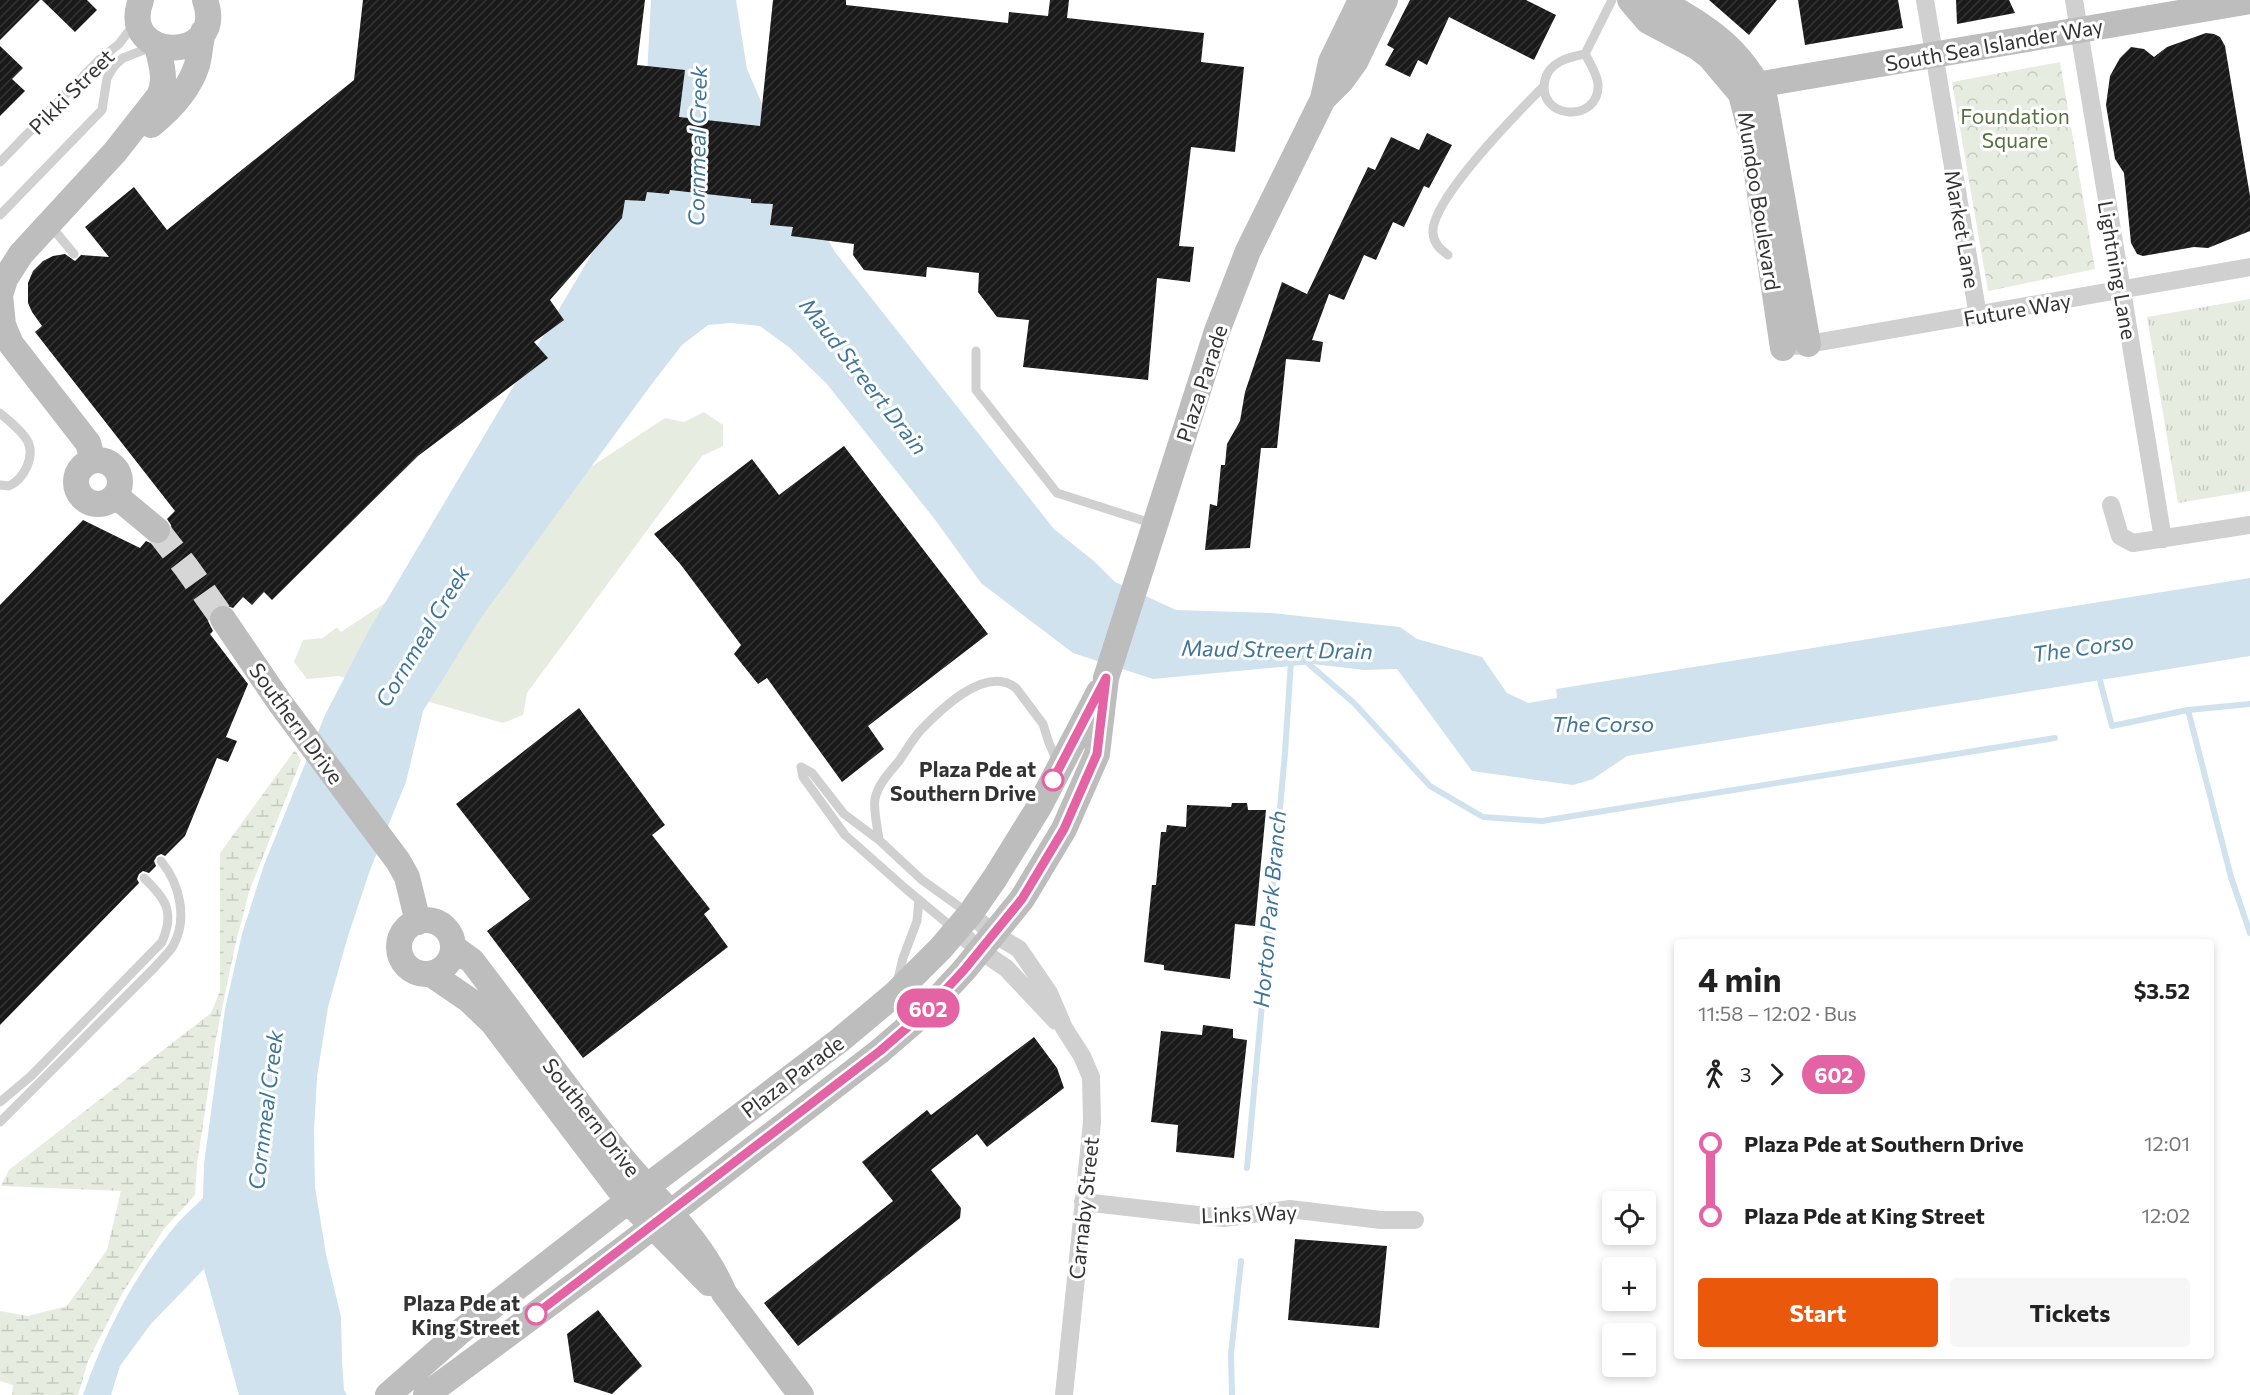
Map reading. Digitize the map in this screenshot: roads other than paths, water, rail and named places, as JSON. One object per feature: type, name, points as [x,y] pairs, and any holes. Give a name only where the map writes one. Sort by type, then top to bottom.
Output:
[{"type":"street","points":[[115,152],[164,115],[177,102],[192,78],[208,17],[205,0]]},
{"type":"street","name":"Plaza Parade","points":[[388,1395],[452,1338],[840,1040],[895,994],[963,922],[1011,854],[1039,807],[1106,678],[1217,331],[1235,283],[1248,251],[1323,99],[1331,62],[1361,0]]},
{"type":"street","name":"Plaza Parade","points":[[1323,99],[1342,80],[1355,62],[1385,0]]},
{"type":"street","name":"Mundoo Boulevard","points":[[1630,0],[1648,21],[1697,47],[1767,106],[1808,344]]},
{"type":"street","points":[[1659,0],[1705,26],[1721,39],[1735,53],[1749,90]]},
{"type":"street","name":"Market Lane","points":[[1925,0],[1978,316]]},
{"type":"street","name":"Lightning Lane","points":[[2074,0],[2163,539]]},
{"type":"street","name":"South Sea Islander Way","points":[[1749,90],[1934,54],[2250,1]]},
{"type":"street","points":[[137,6],[143,33],[157,46],[167,49],[183,48],[196,40],[203,32]]},
{"type":"street","points":[[93,460],[88,443],[17,354],[3,325],[0,295],[5,279],[21,254],[115,152],[161,92],[163,74],[157,46]]},
{"type":"street","name":"Mundoo Boulevard","points":[[1749,90],[1751,133],[1783,348]]},
{"type":"street","name":"Future Way","points":[[1783,348],[2250,267]]},
{"type":"street","points":[[93,460],[103,460],[116,468],[120,482],[116,495],[111,500],[98,504],[91,503],[80,495],[75,482],[77,474],[81,468],[93,460]]},
{"type":"street","points":[[116,495],[157,530]]},
{"type":"street","points":[[2111,505],[2120,536],[2133,543],[2250,525]]},
{"type":"street","name":"Southern Drive","points":[[223,619],[306,738],[392,853],[407,877],[418,922]]},
{"type":"street","name":"Plaza Parade","points":[[426,1395],[661,1220],[880,1051],[924,1013],[1022,899],[1064,829],[1097,754],[1106,678]]},
{"type":"street","points":[[418,922],[434,922],[442,926],[452,939],[453,947],[449,961],[439,971],[431,974],[414,971],[402,958],[400,941],[410,926],[418,922]]},
{"type":"street","name":"Carnaby Street","points":[[963,922],[987,942],[1019,949],[1048,993],[1091,1077],[1092,1122],[1064,1395]]},
{"type":"street","name":"Southern Drive","points":[[453,947],[471,961],[616,1150],[638,1194]]},
{"type":"street","name":"Southern Drive","points":[[431,974],[469,1000],[492,1022],[661,1220],[707,1282],[724,1293],[801,1395]]},
{"type":"street","name":"Links Way","points":[[1083,1202],[1224,1218],[1290,1209],[1381,1220],[1415,1220]]},
{"type":"lane","points":[[1585,54],[1598,82],[1598,91],[1589,106],[1581,111],[1573,114],[1563,112],[1549,103],[1544,86],[1545,77],[1556,63],[1585,54],[1612,0]]},
{"type":"lane","name":"Pikki Street","points":[[0,162],[99,60],[125,37],[137,6]]},
{"type":"lane","name":"Pikki Street","points":[[0,215],[102,110],[107,78],[115,65],[123,58],[157,46]]},
{"type":"lane","points":[[1448,255],[1438,247],[1433,234],[1435,221],[1442,206],[1481,154],[1544,86]]},
{"type":"lane","points":[[48,223],[74,254]]},
{"type":"lane","points":[[976,351],[976,390],[1057,493],[1157,524]]},
{"type":"lane","points":[[0,413],[26,438],[30,450],[26,468],[19,478],[9,486],[0,485]]},
{"type":"lane","points":[[879,840],[874,800],[885,777],[920,732],[961,693],[983,683],[1012,684],[1016,688],[1043,723],[1060,766]]},
{"type":"lane","points":[[801,767],[812,772],[844,814],[879,840],[922,879],[963,922],[919,900],[845,835],[802,777],[801,767]]},
{"type":"lane","points":[[0,1122],[154,968],[173,945],[181,924],[180,900],[168,869],[160,861]]},
{"type":"lane","points":[[0,1102],[31,1076],[162,942],[169,920],[167,908],[162,897],[144,878]]},
{"type":"lane","points":[[895,994],[903,958],[917,921],[919,900]]},
{"type":"water","points":[[651,0],[736,0],[747,69],[802,196],[835,252],[1054,529],[1095,562],[1115,582],[1176,610],[1272,613],[1400,627],[1417,639],[1482,657],[1507,693],[1528,703],[1557,698],[1556,689],[2250,578],[2250,656],[1627,756],[1593,779],[1573,785],[1472,771],[1397,669],[1364,670],[1313,664],[1153,679],[1073,653],[981,583],[933,517],[826,383],[790,348],[760,326],[731,323],[708,325],[682,345],[651,385],[480,619],[423,711],[406,782],[370,870],[348,936],[328,1007],[317,1077],[314,1130],[315,1187],[326,1254],[341,1317],[344,1390],[347,1395],[239,1395],[204,1269],[150,1325],[120,1366],[111,1395],[83,1395],[109,1332],[142,1272],[180,1220],[203,1198],[204,1164],[225,1009],[242,934],[264,865],[325,715],[369,630],[590,257],[638,149],[646,94]]},
{"type":"waterway","name":"Maud Streert Drain","points":[[1304,660],[1354,703],[1430,786],[1483,817],[1542,821],[2055,738]]},
{"type":"waterway","name":"Horton Park Branch","points":[[1247,1168],[1285,753],[1291,661]]},
{"type":"waterway","points":[[2098,673],[2112,726],[2188,710],[2231,877],[2250,933]]},
{"type":"waterway","points":[[2188,710],[2250,704]]},
{"type":"waterway","name":"Horton Park Branch","points":[[1232,1395],[1231,1354],[1241,1261]]},
{"type":"tunnel","points":[[157,530],[223,619]]},
{"type":"place","name":"Plaza Pde at Southern Drive","points":[[1053,780]]},
{"type":"place","name":"Plaza Pde at King Street","points":[[536,1314]]},
{"type":"park label","name":"Foundation Square","points":[[2015,127]]},
{"type":"water label","name":"Cornmeal Creek","points":[[697,146]]},
{"type":"water label","name":"Cornmeal Creek","points":[[422,636]]},
{"type":"water label","name":"The Corso","points":[[2083,647]]},
{"type":"water label","name":"The Corso","points":[[1603,723]]},
{"type":"water label","name":"Cornmeal Creek","points":[[265,1110]]}]
